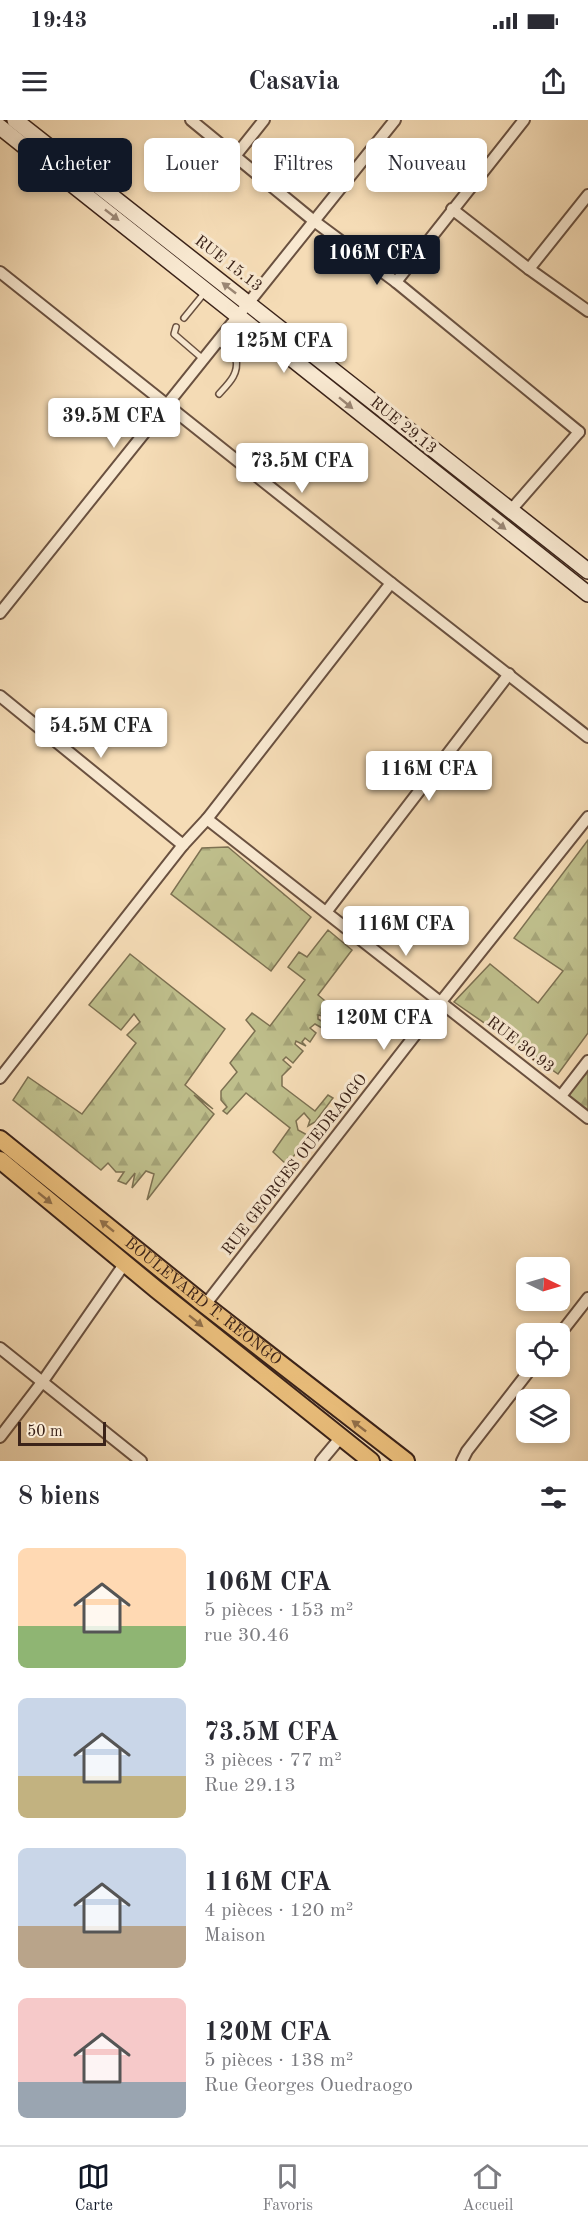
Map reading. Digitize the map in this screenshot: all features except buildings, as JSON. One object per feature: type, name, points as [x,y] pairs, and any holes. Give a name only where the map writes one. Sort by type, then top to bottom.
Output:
[{"type":"main road","name":"RUE 15.13","points":[[15,120],[588,571]]},
{"type":"main road","name":"RUE 29.13","points":[[0,127],[588,594]]},
{"type":"main road","name":"BOULEVARD T. REONGO","points":[[0,1139],[205,1305],[406,1461]]},
{"type":"main road","name":"BOULEVARD T. REONGO","points":[[0,1160],[371,1461]]},
{"type":"street","points":[[191,120],[214,138]]},
{"type":"street","points":[[240,150],[264,120]]},
{"type":"street","points":[[0,613],[395,120]]},
{"type":"street","points":[[396,282],[524,120]]},
{"type":"street","points":[[240,158],[314,221],[396,282],[583,431],[511,510]]},
{"type":"street","points":[[529,269],[588,195]]},
{"type":"street","points":[[452,209],[588,311]]},
{"type":"street","points":[[0,272],[588,736]]},
{"type":"street","points":[[0,1078],[183,844],[207,819],[392,583]]},
{"type":"street","points":[[327,912],[509,674]]},
{"type":"street","points":[[0,696],[183,844]]},
{"type":"street","name":"RUE GEORGES OUEDRAOGO","points":[[205,1305],[588,817]]},
{"type":"street","name":"RUE 30.93","points":[[207,819],[588,1118]]},
{"type":"street","points":[[561,1096],[588,1061]]},
{"type":"street","points":[[0,1437],[43,1382],[125,1263]]},
{"type":"street","points":[[569,1323],[588,1298]]},
{"type":"street","points":[[0,1348],[141,1461]]},
{"type":"street","points":[[462,1461],[467,1451],[524,1377]]},
{"type":"street","points":[[321,1461],[341,1437]]},
{"type":"lane","points":[[184,318],[207,290]]},
{"type":"lane","points":[[177,327],[174,334],[203,359]]},
{"type":"lane","points":[[218,341],[237,359],[236,372],[219,394]]},
{"type":"green space","points":[[588,840],[588,1033],[558,1074],[454,1002],[490,964],[538,1003],[563,971],[514,938]]},
{"type":"green space","points":[[228,847],[311,917],[271,971],[171,894],[202,848]]},
{"type":"green space","points":[[328,930],[352,950],[318,995],[336,1010],[332,1014],[323,1009],[321,1013],[327,1017],[318,1015],[318,1019],[323,1022],[322,1028],[315,1024],[310,1028],[316,1033],[310,1042],[305,1038],[302,1042],[306,1046],[296,1041],[295,1044],[303,1051],[293,1063],[286,1057],[283,1060],[291,1067],[282,1076],[282,1086],[315,1111],[328,1095],[333,1098],[315,1122],[308,1126],[310,1120],[304,1113],[296,1121],[298,1130],[309,1136],[287,1165],[273,1152],[290,1128],[246,1093],[227,1114],[223,1111],[227,1107],[221,1100],[221,1091],[237,1072],[230,1063],[255,1031],[246,1020],[252,1013],[270,1026],[305,980],[288,967],[299,952],[307,957]]},
{"type":"green space","points":[[130,954],[225,1029],[185,1085],[213,1109],[194,1095],[214,1114],[147,1200],[154,1174],[146,1171],[132,1188],[135,1173],[126,1184],[118,1181],[124,1172],[116,1172],[108,1163],[101,1170],[13,1100],[28,1077],[82,1114],[136,1043],[127,1035],[140,1022],[134,1014],[121,1030],[89,1005]]},
{"type":"green space","points":[[588,1062],[588,1114],[564,1093]]}]
